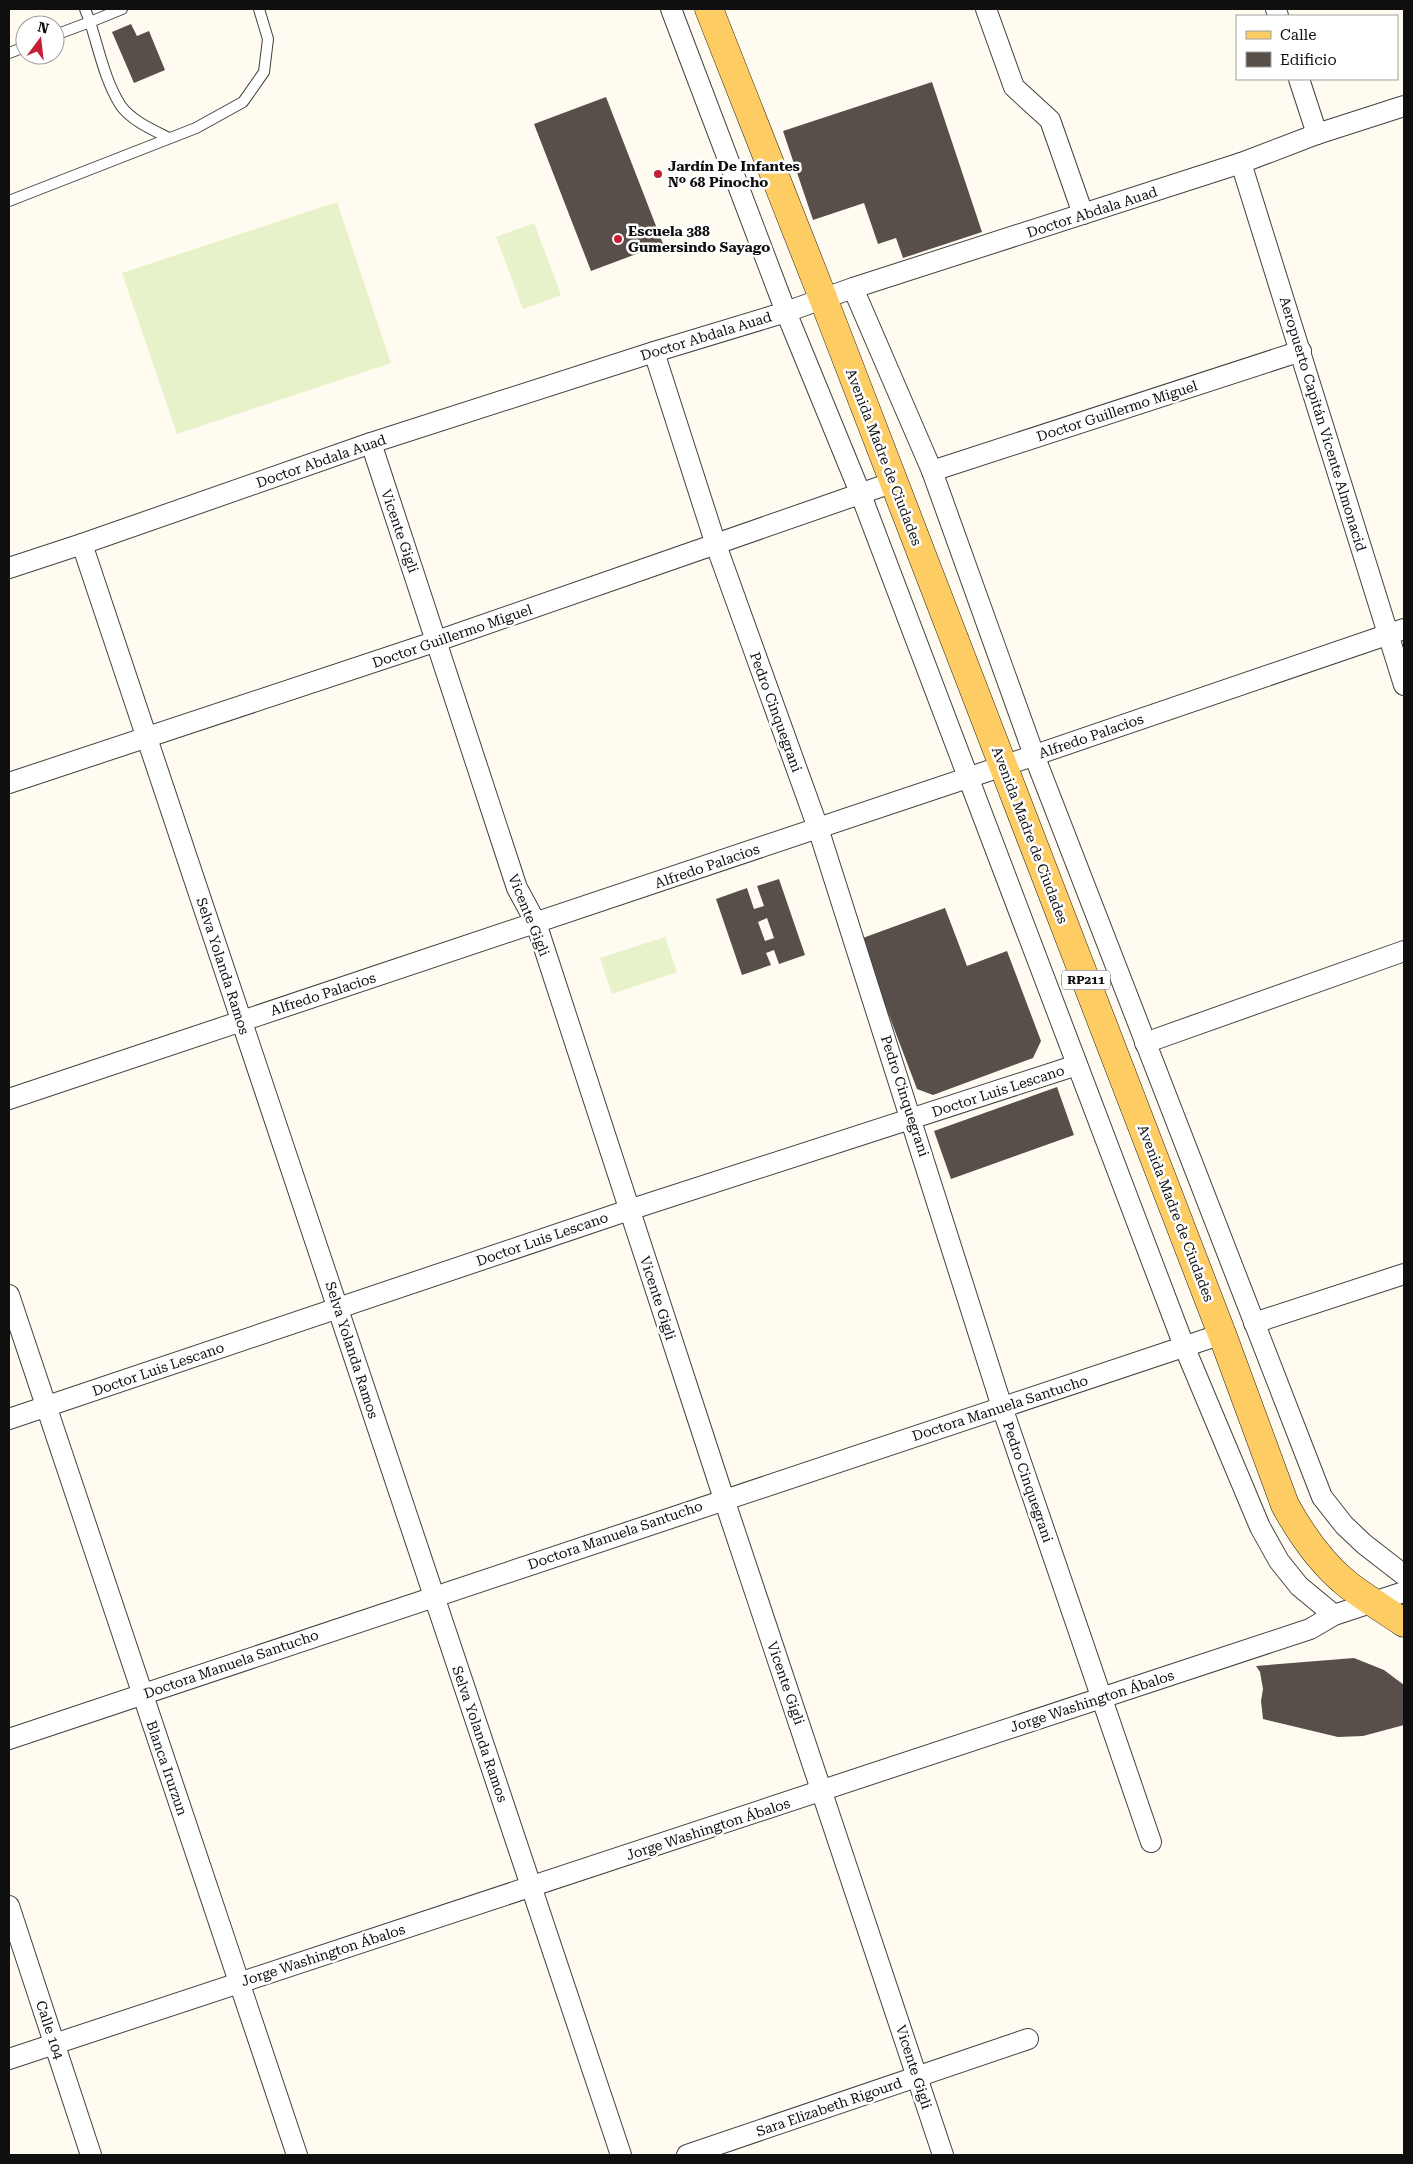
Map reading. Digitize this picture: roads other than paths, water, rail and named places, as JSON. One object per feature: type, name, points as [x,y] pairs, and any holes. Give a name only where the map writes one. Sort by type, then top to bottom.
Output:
[{"type":"main road","name":"Avenida Madre de Ciudades","points":[[709,9],[894,482],[1286,1505],[1297,1527],[1322,1560],[1346,1583],[1404,1623]]},
{"type":"street","points":[[671,9],[786,312],[861,495],[1184,1346],[1260,1527],[1279,1561],[1300,1586],[1334,1615]]},
{"type":"street","points":[[986,9],[1014,87],[1050,120],[1083,214]]},
{"type":"street","points":[[1299,80],[1318,134]]},
{"type":"street","name":"Doctor Abdala Auad","points":[[9,568],[371,443],[654,352],[786,312],[853,288],[1242,163],[1318,134],[1404,106]]},
{"type":"street","name":"Aeropuerto Capitán Vicente Almonacid","points":[[1242,163],[1301,351],[1396,632],[1404,685]]},
{"type":"street","points":[[853,288],[932,471],[1034,755],[1322,1497],[1344,1525],[1364,1544],[1404,1575]]},
{"type":"street","name":"Doctor Guillermo Miguel","points":[[932,471],[1301,351]]},
{"type":"street","name":"Pedro Cinquegrani","points":[[654,352],[716,545],[818,828],[1002,1407],[1151,1842]]},
{"type":"street","name":"Vicente Gigli","points":[[371,443],[518,888],[536,923],[724,1499],[943,2155]]},
{"type":"street","name":"Doctor Guillermo Miguel","points":[[9,783],[437,641],[894,482]]},
{"type":"street","name":"Selva Yolanda Ramos","points":[[82,544],[621,2155]]},
{"type":"street","name":"Alfredo Palacios","points":[[9,1099],[969,778],[1396,632]]},
{"type":"street","points":[[1145,1043],[1404,951]]},
{"type":"street","name":"Doctor Luis Lescano","points":[[9,1420],[629,1210],[1077,1065]]},
{"type":"street","points":[[1254,1323],[1404,1274]]},
{"type":"street","name":"Blanca Irurzun","points":[[9,1295],[297,2155]]},
{"type":"street","name":"Doctora Manuela Santucho","points":[[9,1739],[1222,1334]]},
{"type":"street","name":"Jorge Washington Ábalos","points":[[9,2059],[1310,1629],[1334,1615],[1404,1592]]},
{"type":"street","name":"Calle 104","points":[[9,1906],[91,2155]]},
{"type":"street","name":"Sara Elizabeth Rigourd","points":[[687,2155],[1028,2038]]},
{"type":"lane","points":[[85,9],[108,79],[122,107],[140,122],[169,138]]},
{"type":"lane","points":[[65,32],[122,9]]},
{"type":"lane","points":[[9,201],[196,128],[243,102],[264,72],[268,39],[259,9]]},
{"type":"place","name":"Jardín De Infantes Nº 68 Pinocho","points":[[658,174]]},
{"type":"place","name":"Escuela 388 Gumersindo Sayago","points":[[618,239]]}]
